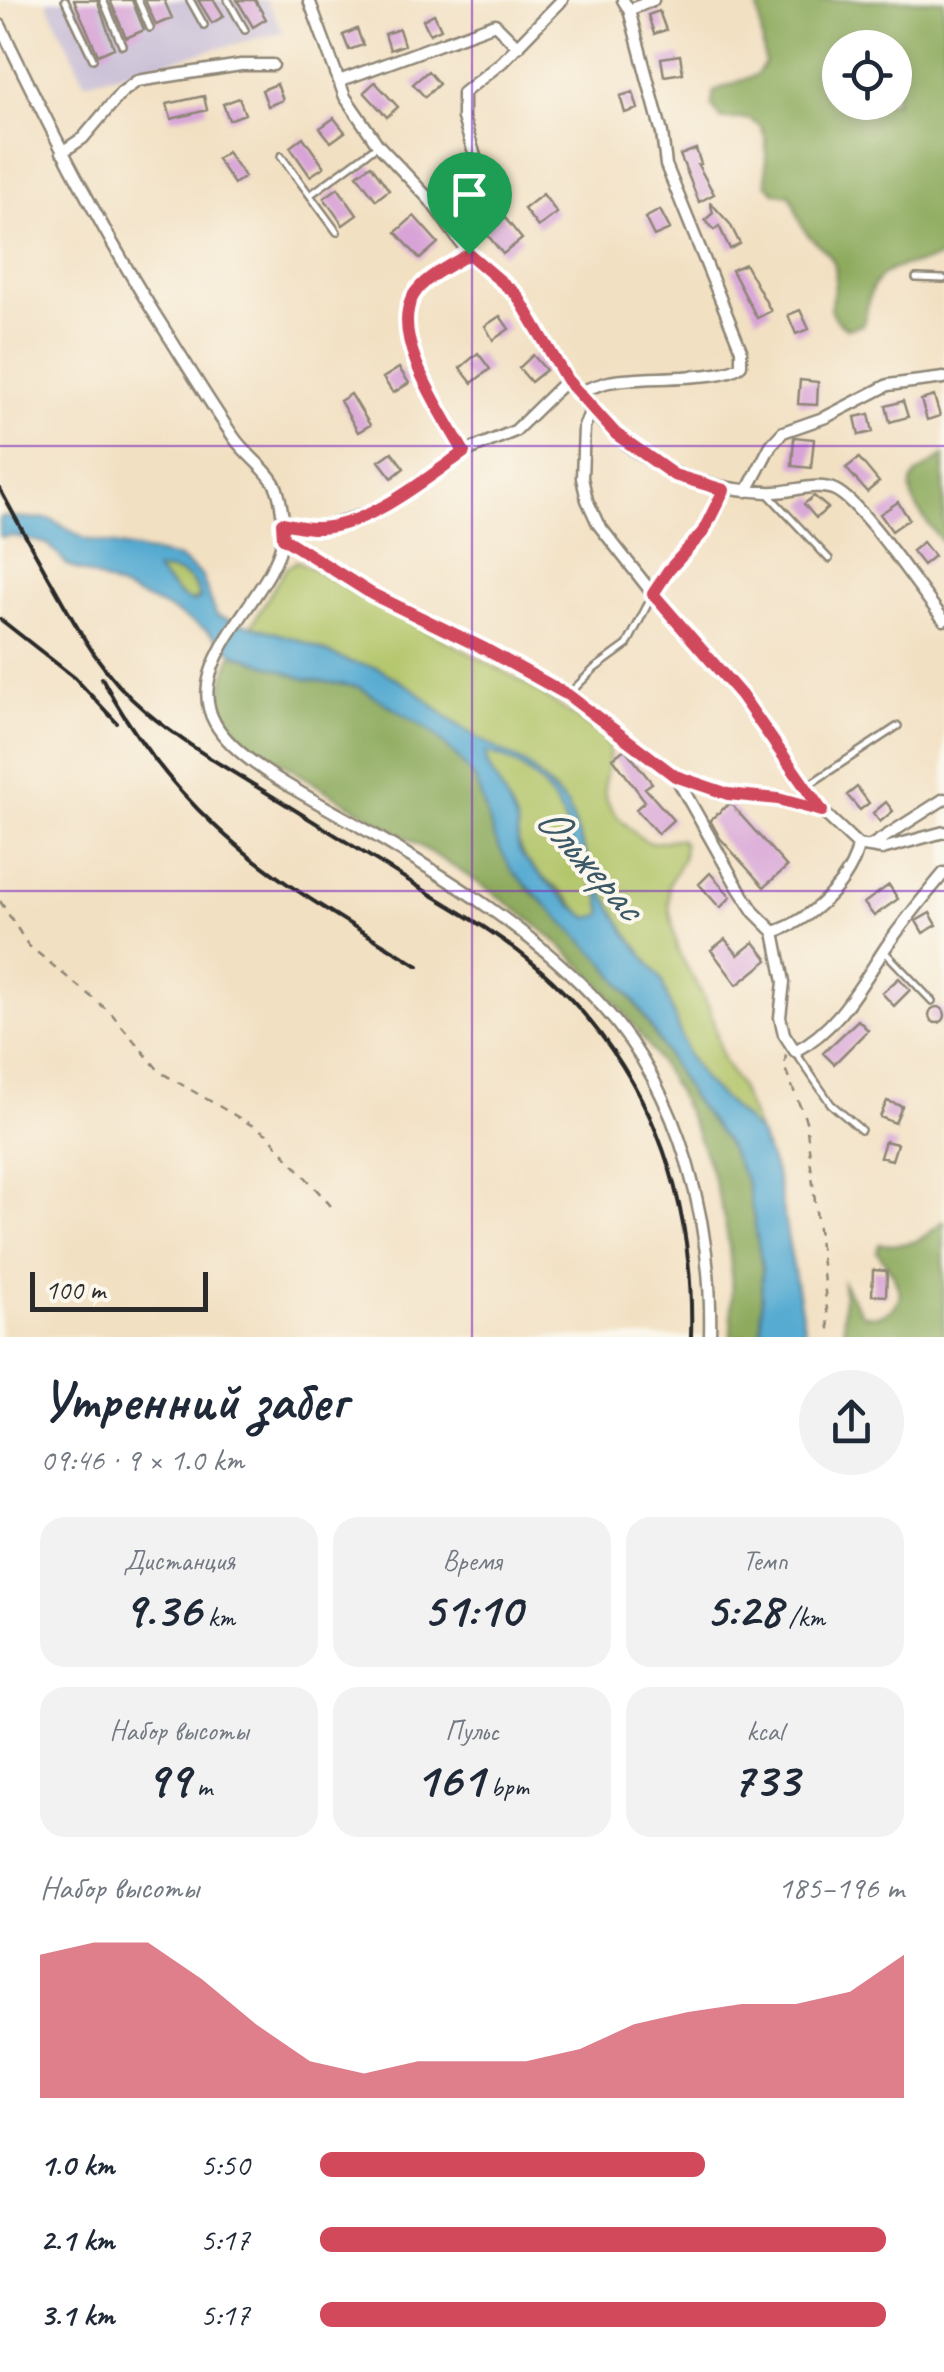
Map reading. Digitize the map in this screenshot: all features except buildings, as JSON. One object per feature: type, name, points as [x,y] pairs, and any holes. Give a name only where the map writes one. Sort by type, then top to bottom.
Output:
[{"type":"street","points":[[308,0],[345,98],[378,145],[430,200],[469,254],[517,295],[567,380],[591,410],[638,452],[674,475],[724,490],[838,491],[858,508],[944,620]]},
{"type":"street","points":[[430,200],[466,172],[474,156],[463,118],[463,93],[518,47],[562,0]]},
{"type":"street","points":[[579,392],[610,381],[722,375],[742,365],[733,330],[666,166],[662,134],[626,5],[653,0]]},
{"type":"street","points":[[339,81],[494,24],[518,47]]},
{"type":"street","points":[[0,25],[62,152],[142,294],[237,442],[276,487],[283,538],[207,680],[208,708],[216,726],[275,776],[421,863],[514,925],[606,1010],[645,1066],[673,1122],[697,1201],[711,1292],[710,1337]]},
{"type":"street","points":[[62,152],[83,138],[120,93],[136,80],[273,65]]},
{"type":"street","points":[[464,452],[413,354],[406,312],[415,292],[469,254]]},
{"type":"street","points":[[747,491],[782,432],[826,417],[888,385],[944,378]]},
{"type":"street","points":[[282,523],[320,528],[344,523],[407,492],[464,452],[515,431],[567,380]]},
{"type":"street","points":[[591,410],[584,427],[582,478],[598,524],[741,695],[822,811],[864,846],[904,846],[944,832]]},
{"type":"street","points":[[283,538],[372,594],[568,695],[675,776],[728,794],[778,799],[822,811]]},
{"type":"street","points":[[675,776],[736,884],[754,912],[774,932],[784,982],[780,1017],[794,1051],[814,1041],[837,1018],[944,873]]},
{"type":"street","points":[[774,932],[820,904],[844,878],[864,846],[944,799]]},
{"type":"lane","points":[[65,0],[93,59]]},
{"type":"lane","points":[[103,0],[122,45]]},
{"type":"lane","points":[[138,0],[150,28]]},
{"type":"lane","points":[[190,0],[204,25]]},
{"type":"lane","points":[[228,0],[245,30]]},
{"type":"lane","points":[[310,195],[378,145]]},
{"type":"lane","points":[[280,156],[337,232]]},
{"type":"lane","points":[[916,278],[944,278]]},
{"type":"lane","points":[[568,695],[594,669],[627,646],[653,594],[703,532],[724,490]]},
{"type":"lane","points":[[767,492],[829,559]]},
{"type":"lane","points":[[807,786],[898,726]]},
{"type":"lane","points":[[884,950],[932,1001]]},
{"type":"lane","points":[[794,1051],[831,1104],[861,1130]]},
{"type":"path","points":[[0,901],[28,945],[111,1013],[160,1072],[267,1134],[331,1206]]},
{"type":"path","points":[[794,1051],[785,1056],[784,1066],[806,1120],[830,1337]]},
{"type":"shaded area","points":[[46,0],[266,0],[283,32],[85,82]]},
{"type":"green space","points":[[760,0],[944,0],[944,255],[897,268],[880,278],[871,292],[862,325],[848,329],[833,315],[833,261],[805,231],[790,195],[776,193],[766,184],[766,140],[761,126],[748,119],[721,119],[712,106],[714,91],[756,75],[765,63]]},
{"type":"green space","points":[[944,455],[944,545],[918,510],[911,491],[917,474]]},
{"type":"green space","points":[[297,561],[525,683],[604,737],[609,758],[604,787],[612,809],[646,841],[680,839],[684,844],[683,858],[669,884],[677,949],[710,1009],[723,1060],[739,1085],[759,1133],[705,1082],[688,1056],[661,979],[626,932],[597,882],[567,805],[553,789],[527,765],[479,739],[415,690],[378,668],[350,662],[296,639],[251,626],[285,569]]},
{"type":"green space","points":[[155,570],[184,575],[194,584],[200,599],[186,601]]},
{"type":"green space","points":[[233,653],[305,679],[359,687],[432,732],[475,779],[527,888],[605,963],[640,1010],[692,1098],[726,1142],[747,1183],[755,1224],[762,1268],[761,1337],[731,1337],[729,1251],[713,1176],[674,1087],[619,1007],[551,937],[513,907],[242,736],[228,717],[222,697],[224,676]]},
{"type":"green space","points":[[486,753],[521,767],[549,794],[597,891],[602,915],[585,916],[526,860],[518,830]]},
{"type":"green space","points":[[944,1221],[944,1337],[844,1337],[843,1283],[862,1314],[887,1312],[900,1293],[877,1251],[879,1244],[914,1242]]},
{"type":"water","points":[[0,517],[51,519],[85,539],[179,558],[201,575],[217,616],[378,668],[415,690],[479,739],[527,765],[567,805],[597,882],[626,932],[661,979],[688,1056],[705,1082],[759,1133],[776,1174],[806,1337],[761,1337],[762,1268],[755,1224],[747,1183],[726,1142],[692,1098],[640,1009],[605,963],[512,871],[495,839],[475,779],[432,732],[359,687],[305,679],[233,653],[208,631],[169,609],[67,565],[48,544],[0,537]],"holes":[[[155,570],[184,575],[194,584],[200,599],[193,602],[180,596]],[[486,753],[520,767],[549,794],[597,891],[602,915],[589,918],[583,914],[520,852],[516,821],[487,763]]]},
{"type":"railway","points":[[0,489],[88,644],[113,679],[144,710],[211,759],[498,937],[536,966],[608,1044],[657,1134],[673,1181],[690,1283],[691,1337]]},
{"type":"railway","points":[[0,619],[75,678],[117,723]]},
{"type":"railway","points":[[102,678],[152,756],[237,846],[286,883],[418,966]]},
{"type":"route","points":[[469,254],[517,295],[567,380],[616,434],[674,475],[724,490],[703,532],[653,594],[741,695],[822,811],[778,799],[728,794],[675,776],[568,695],[372,594],[283,538],[282,523],[320,528],[344,523],[407,492],[464,452],[413,354],[406,312],[415,292],[469,254]]},
{"type":"water label","name":"Ольжерас","points":[[590,862]]}]
